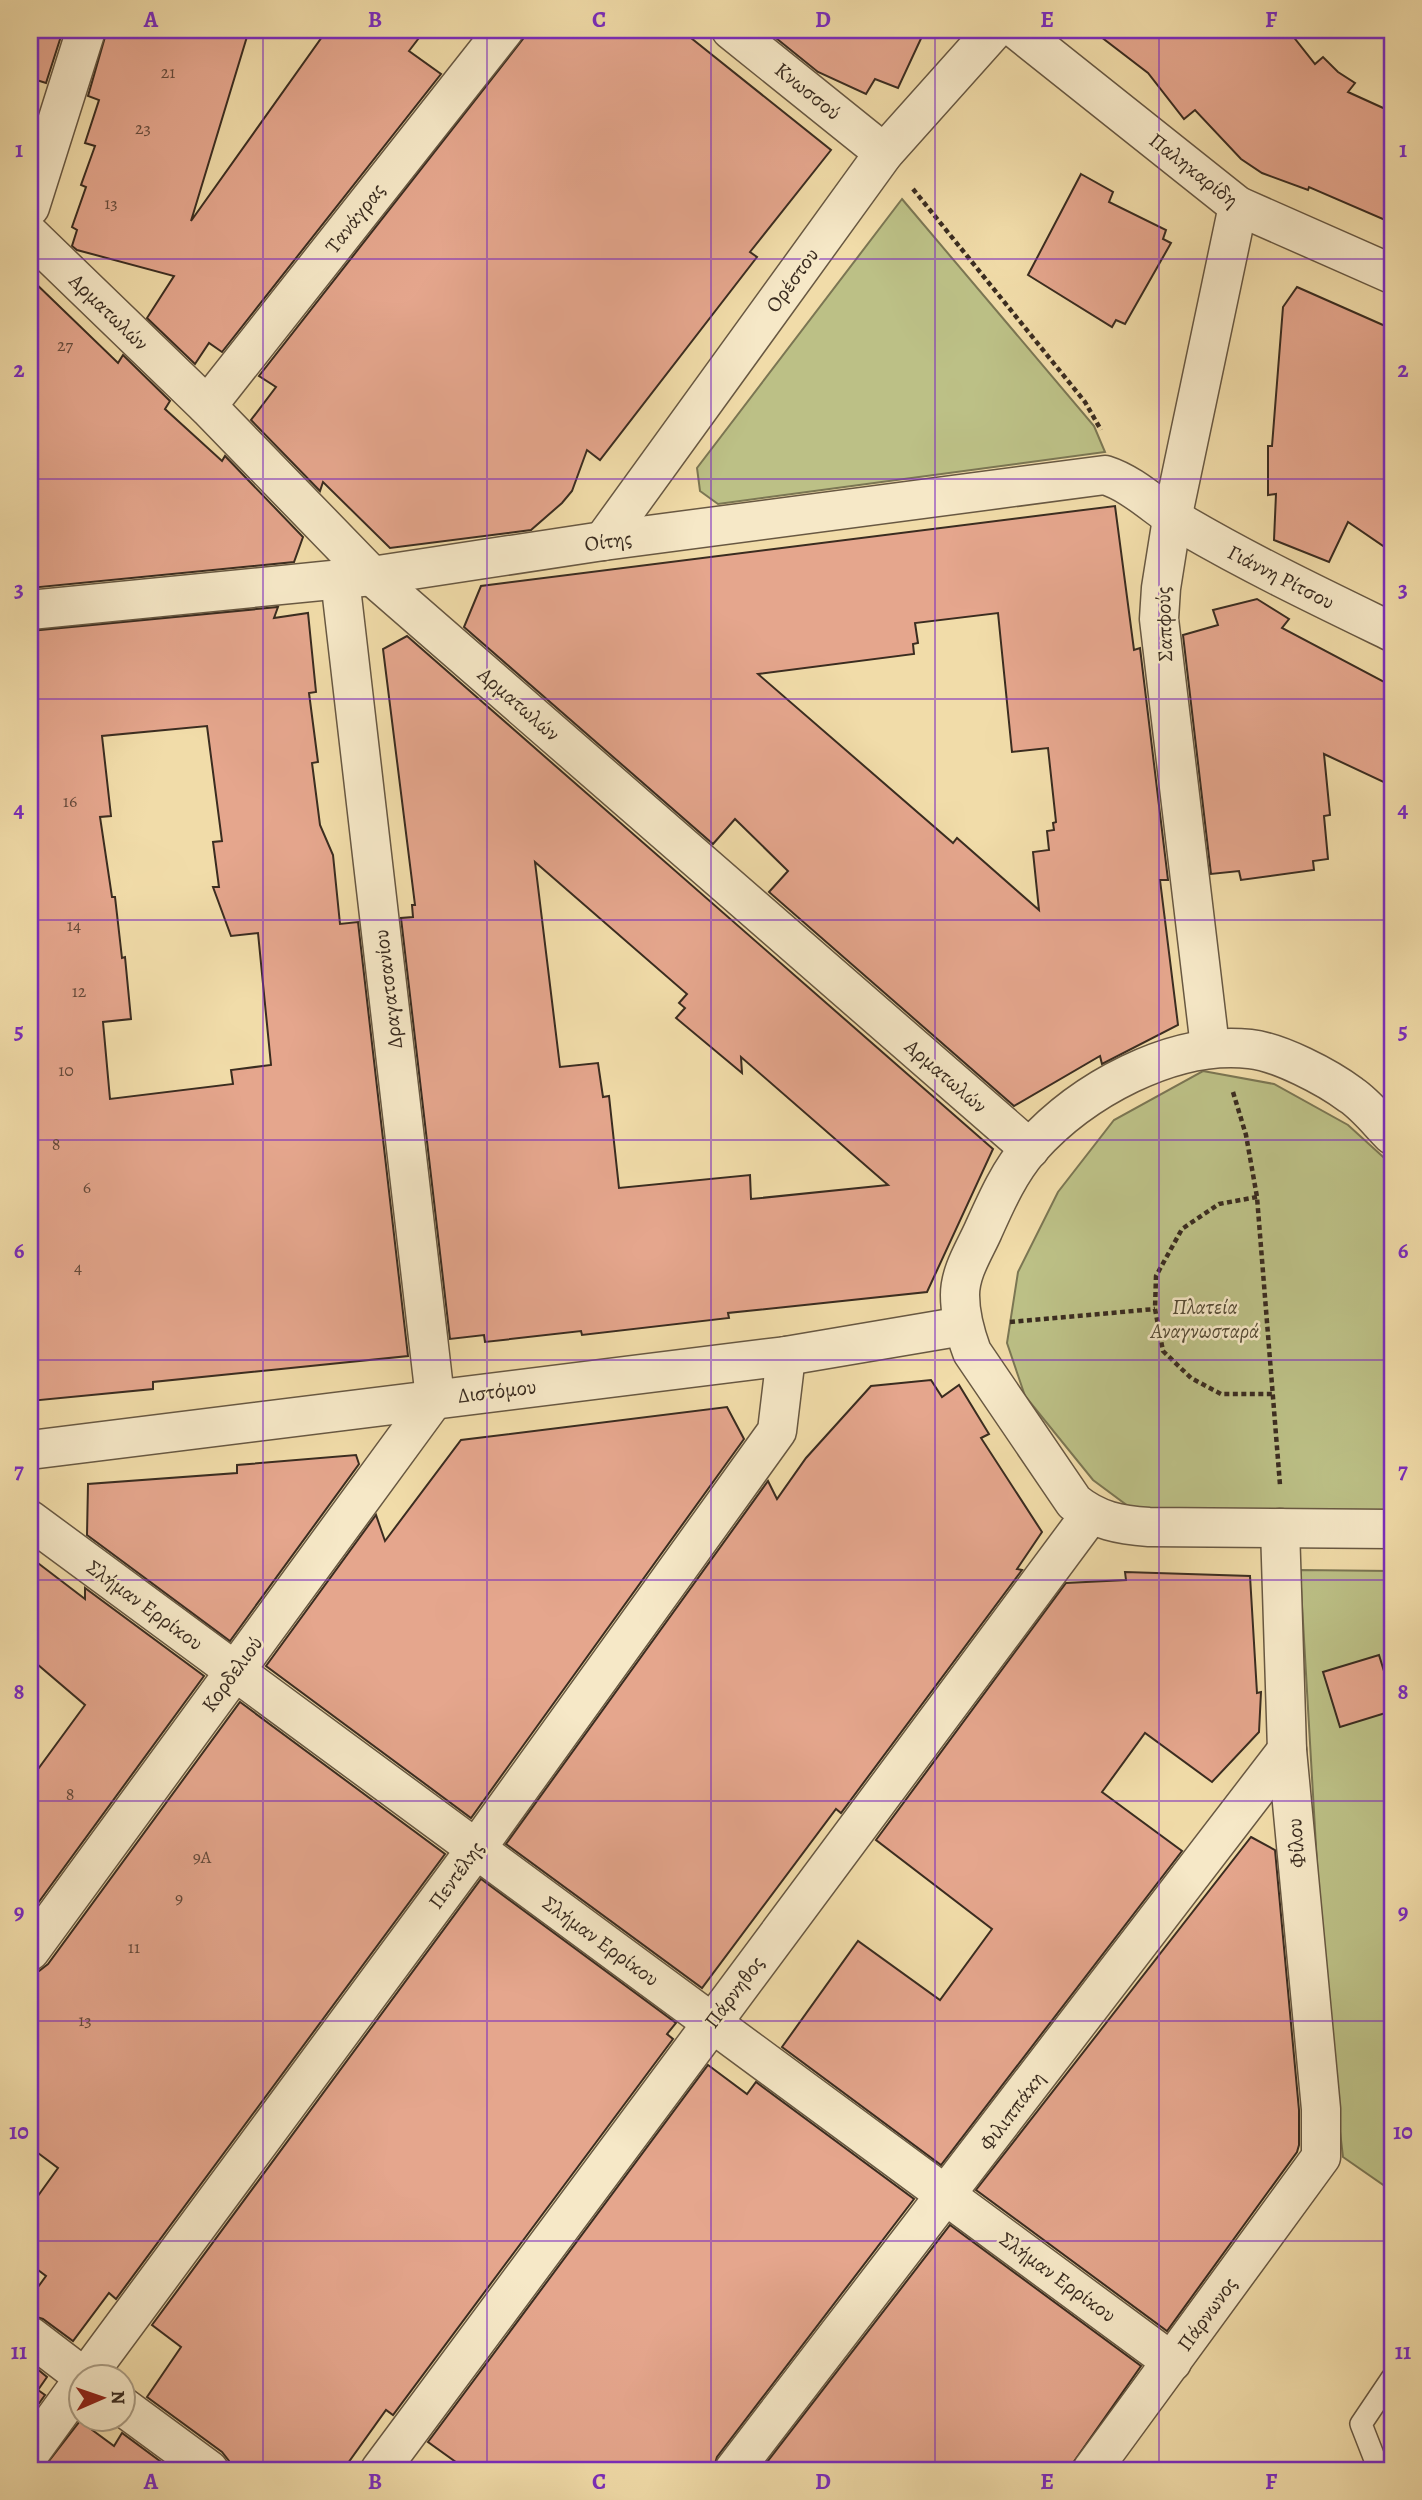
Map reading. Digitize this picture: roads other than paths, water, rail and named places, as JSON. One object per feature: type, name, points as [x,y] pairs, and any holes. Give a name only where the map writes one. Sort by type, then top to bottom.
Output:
[{"type":"street","points":[[30,207],[86,30]]},
{"type":"street","name":"Τανάγρας","points":[[207,406],[503,30]]},
{"type":"street","name":"Κνωσσού","points":[[731,30],[884,153]]},
{"type":"street","name":"Ορέστου","points":[[603,541],[884,153],[994,30]]},
{"type":"street","name":"Παληκαρίδη","points":[[1017,30],[1238,206],[1392,274]]},
{"type":"street","name":"Σαπφούς","points":[[1210,1047],[1160,619],[1161,588],[1172,519],[1238,206]]},
{"type":"street","name":"Αρματωλών","points":[[30,235],[207,406],[356,578],[1030,1149]]},
{"type":"street","name":"Οίτης","points":[[30,610],[356,578],[603,541],[1082,476],[1105,475],[1125,482],[1172,519]]},
{"type":"street","name":"Γιάννη Ρίτσου","points":[[1172,519],[1257,567],[1392,632]]},
{"type":"street","name":"Δραγατσανίου","points":[[356,578],[435,1398]]},
{"type":"street","points":[[1392,1135],[1351,1095],[1289,1061],[1252,1049],[1210,1047],[1182,1053],[1134,1072],[1065,1117],[1030,1149],[1001,1191],[964,1272],[960,1294],[963,1326],[972,1352],[1074,1502],[1090,1515],[1119,1525],[1392,1529]]},
{"type":"street","name":"Διστόμου","points":[[30,1450],[786,1356],[963,1326]]},
{"type":"street","name":"Πεντέλης","points":[[95,2364],[475,1849],[777,1431],[786,1356]]},
{"type":"street","name":"Κορδελιού","points":[[30,1951],[435,1398]]},
{"type":"street","name":"Πάρνηθος","points":[[380,2470],[1090,1515]]},
{"type":"street","name":"Σλήμαν Ερρίκου","points":[[30,1520],[1172,2362]]},
{"type":"street","name":"Φίλου","points":[[1280,1528],[1287,1751],[1321,2109],[1321,2157]]},
{"type":"street","name":"Φιλιππάκη","points":[[734,2470],[1287,1751]]},
{"type":"street","name":"Πάρνωνος","points":[[1092,2470],[1321,2157]]},
{"type":"street","points":[[30,2336],[67,2364]]},
{"type":"street","points":[[30,2452],[66,2403]]},
{"type":"street","points":[[136,2416],[209,2470]]},
{"type":"lane","points":[[1379,2470],[1361,2424],[1392,2378]]},
{"type":"park label","name":"Πλατεία Αναγνωσταρά","points":[[1205,1319]]}]
